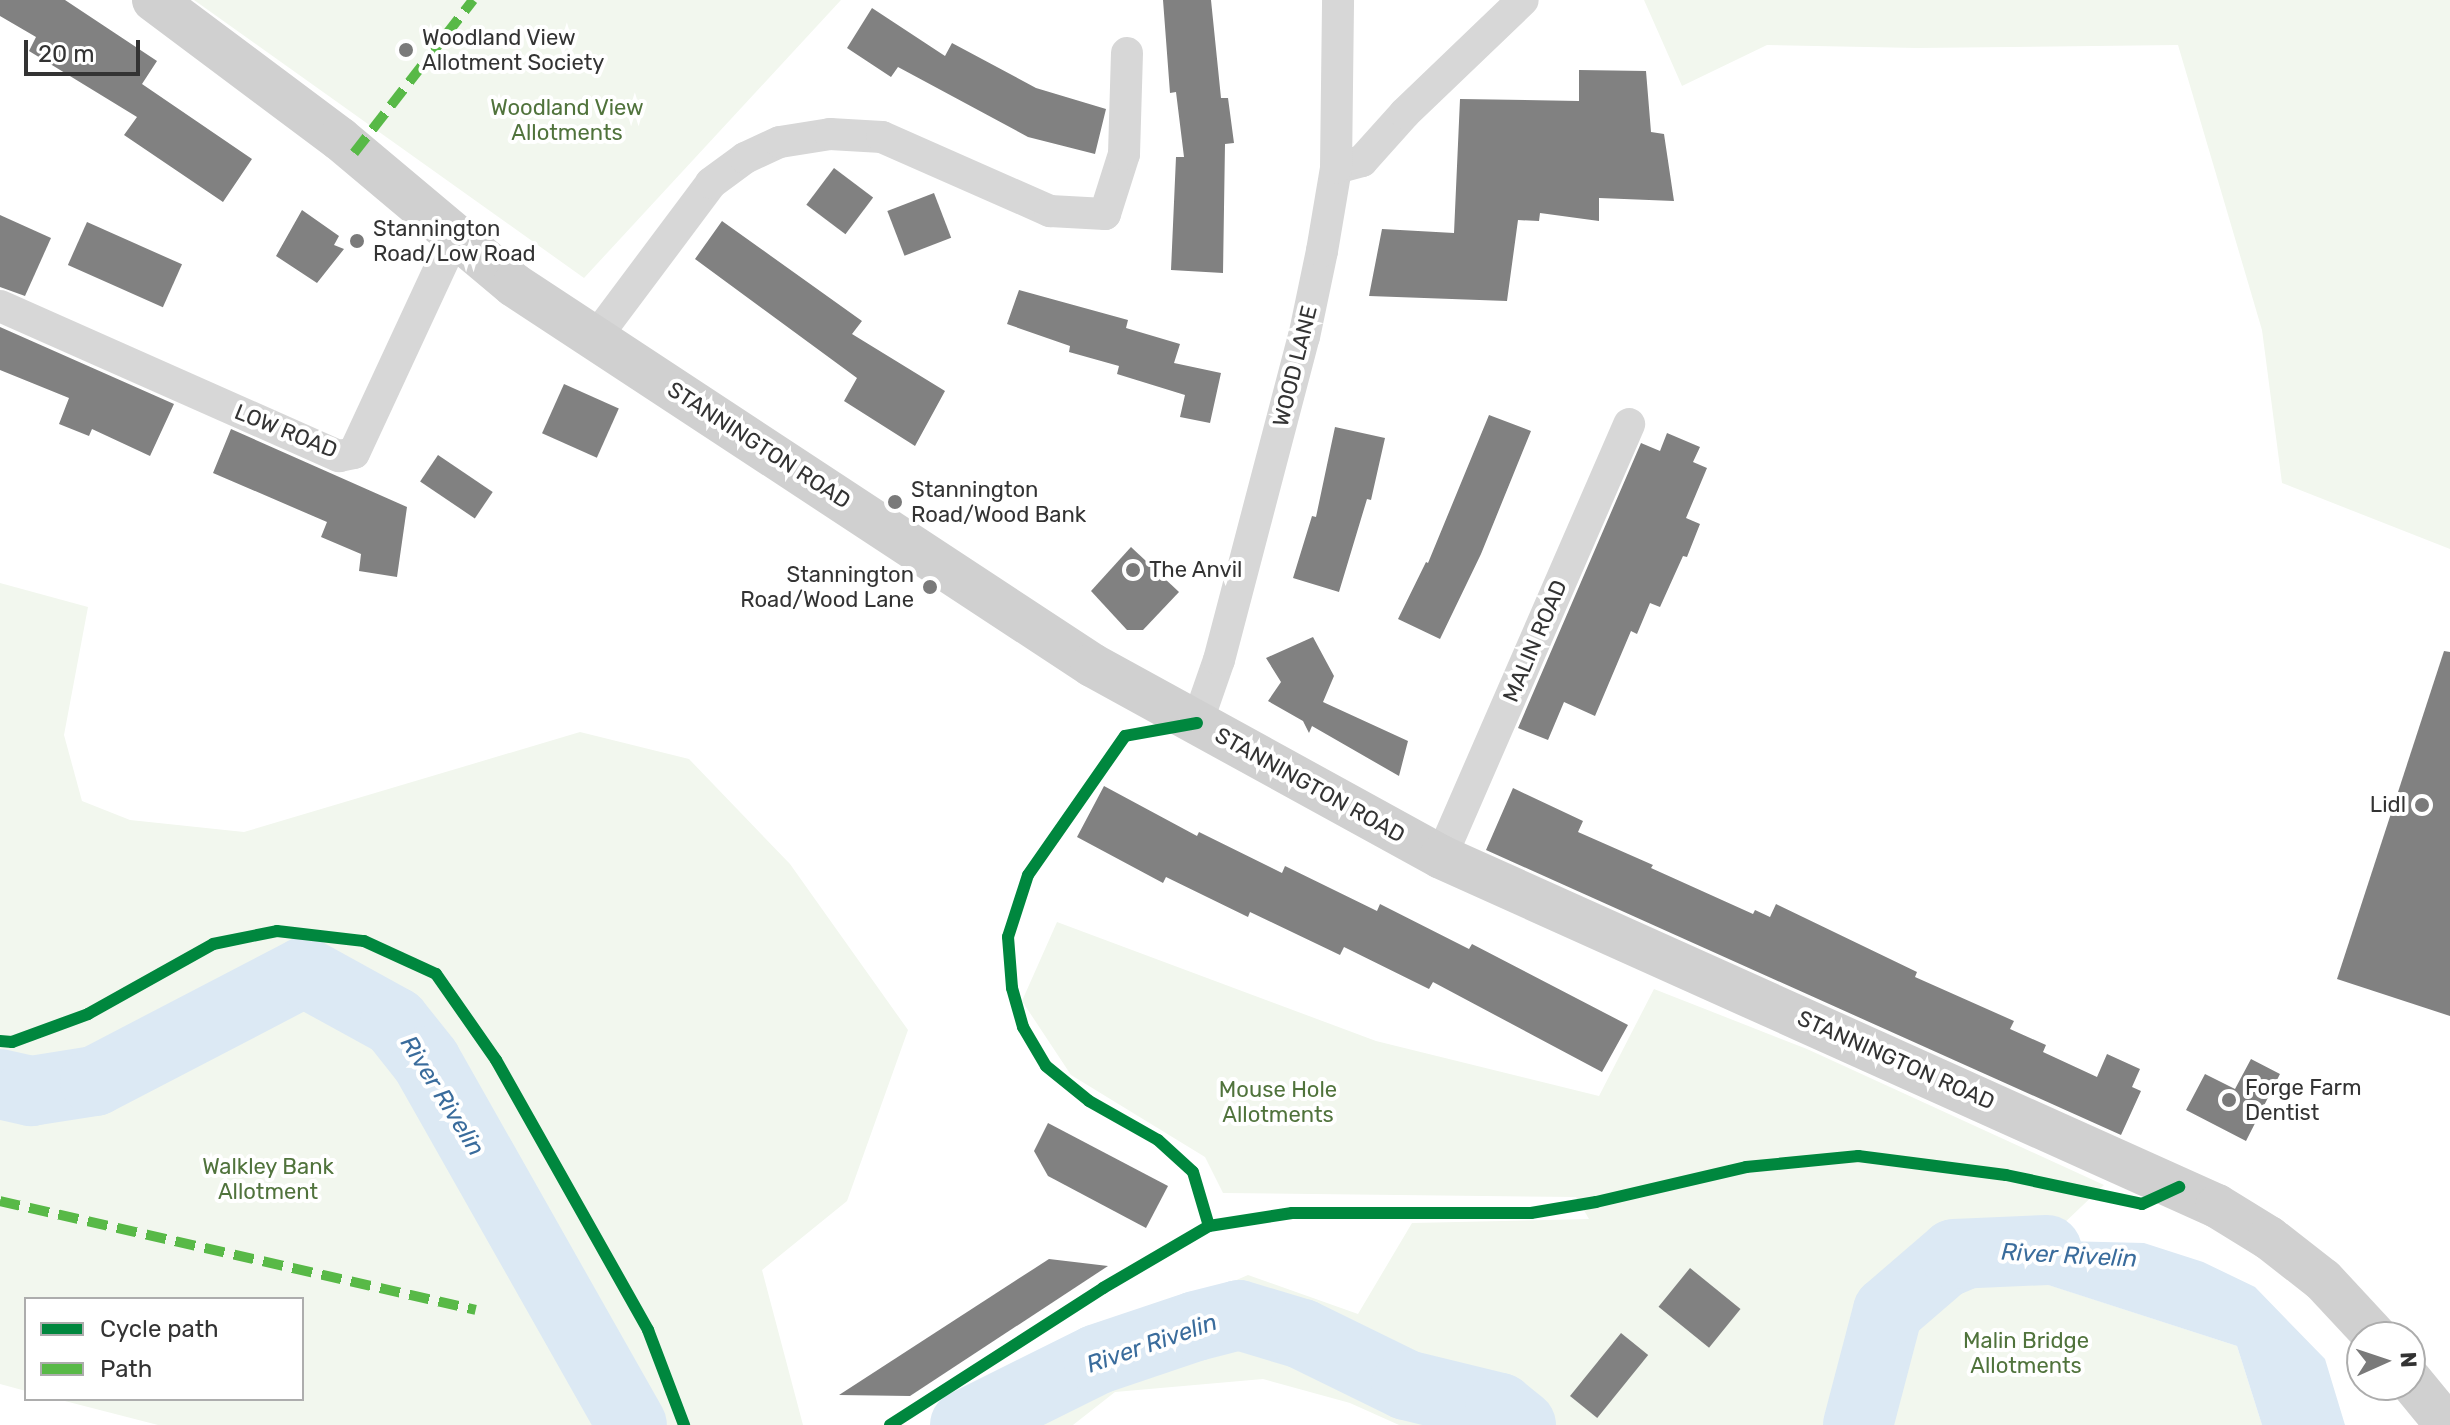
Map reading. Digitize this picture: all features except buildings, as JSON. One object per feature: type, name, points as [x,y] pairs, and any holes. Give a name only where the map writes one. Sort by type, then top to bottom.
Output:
[{"type":"main road","name":"STANNINGTON ROAD","points":[[154,0],[340,139],[514,285],[1092,665],[1441,857],[2217,1206],[2269,1238],[2323,1280],[2361,1321]]},
{"type":"main road","points":[[2426,1399],[2447,1425]]},
{"type":"street","name":"WOOD LANE","points":[[1197,723],[1219,660],[1304,337],[1336,168],[1338,0]]},
{"type":"street","points":[[1336,168],[1362,161],[1405,113],[1523,0]]},
{"type":"street","points":[[596,337],[711,183],[745,158],[780,142],[830,134],[882,137],[1050,211],[1105,214],[1124,154],[1127,53]]},
{"type":"street","name":"LOW ROAD","points":[[0,306],[339,456],[354,453],[455,235]]},
{"type":"street","name":"MALIN ROAD","points":[[1441,857],[1629,424]]},
{"type":"green space","name":"Woodland View Allotments","points":[[194,0],[841,0],[584,278]]},
{"type":"green space","points":[[1644,0],[2450,0],[2450,549],[2282,483],[2262,330],[2178,45],[1917,48],[1767,45],[1682,86]]},
{"type":"green space","name":"Walkley Bank Allotment","points":[[0,583],[88,607],[64,735],[82,801],[130,820],[244,832],[580,732],[689,759],[790,864],[908,1030],[847,1201],[762,1270],[803,1425],[158,1425],[65,1401],[304,1401],[304,1297],[24,1297],[24,1390],[0,1384]]},
{"type":"green space","points":[[1057,922],[1376,1041],[1599,1096],[1654,989],[1807,1049],[2104,1185],[2012,1273],[2237,1346],[2262,1425],[1399,1425],[1350,1403],[1263,1379],[1115,1392],[1073,1425],[940,1425],[1117,1332],[1248,1275],[1358,1314],[1412,1223],[1589,1219],[1576,1197],[1223,1193],[1205,1157],[1071,1075],[1022,1001]]},
{"type":"water","points":[[2023,1240],[2144,1243],[2203,1262],[2255,1287],[2325,1359],[2345,1425],[2262,1425],[2237,1346],[2011,1273],[1961,1294],[1949,1245]]},
{"type":"waterway","name":"River Rivelin","points":[[0,1084],[31,1091],[95,1081],[304,972],[395,1022],[426,1061],[632,1425]]},
{"type":"waterway","name":"River Rivelin","points":[[1858,1425],[1888,1311],[1954,1254],[2047,1250]]},
{"type":"waterway","name":"River Rivelin","points":[[965,1425],[1098,1359],[1239,1315],[1302,1334],[1406,1385],[1500,1408],[1521,1425]]},
{"type":"marked path","points":[[354,153],[473,0]]},
{"type":"marked path","points":[[0,1201],[476,1310]]},
{"type":"cycle path","points":[[1197,723],[1125,736],[1028,875],[1008,937],[1012,988],[1023,1027],[1046,1066],[1089,1101],[1158,1140],[1193,1172],[1209,1226]]},
{"type":"cycle path","points":[[0,1041],[12,1042],[88,1014],[213,944],[277,931],[364,941],[436,974],[496,1060],[648,1330],[684,1425]]},
{"type":"cycle path","points":[[890,1425],[1103,1288],[1209,1226],[1292,1213],[1531,1213],[1596,1202],[1746,1167],[1858,1156],[2006,1175],[2142,1204],[2179,1187]]},
{"type":"place","name":"Woodland View Allotment Society","points":[[406,50]]},
{"type":"place","name":"Stannington Road/Low Road","points":[[357,241]]},
{"type":"place","name":"Stannington Road/Wood Bank","points":[[895,502]]},
{"type":"place","name":"The Anvil","points":[[1133,570]]},
{"type":"place","name":"Stannington Road/Wood Lane","points":[[930,587]]},
{"type":"place","name":"Lidl","points":[[2422,805]]},
{"type":"place","name":"Forge Farm Dentist","points":[[2229,1100]]},
{"type":"park label","name":"Mouse Hole Allotments","points":[[1278,1102]]},
{"type":"park label","name":"Malin Bridge Allotments","points":[[2026,1352]]}]
